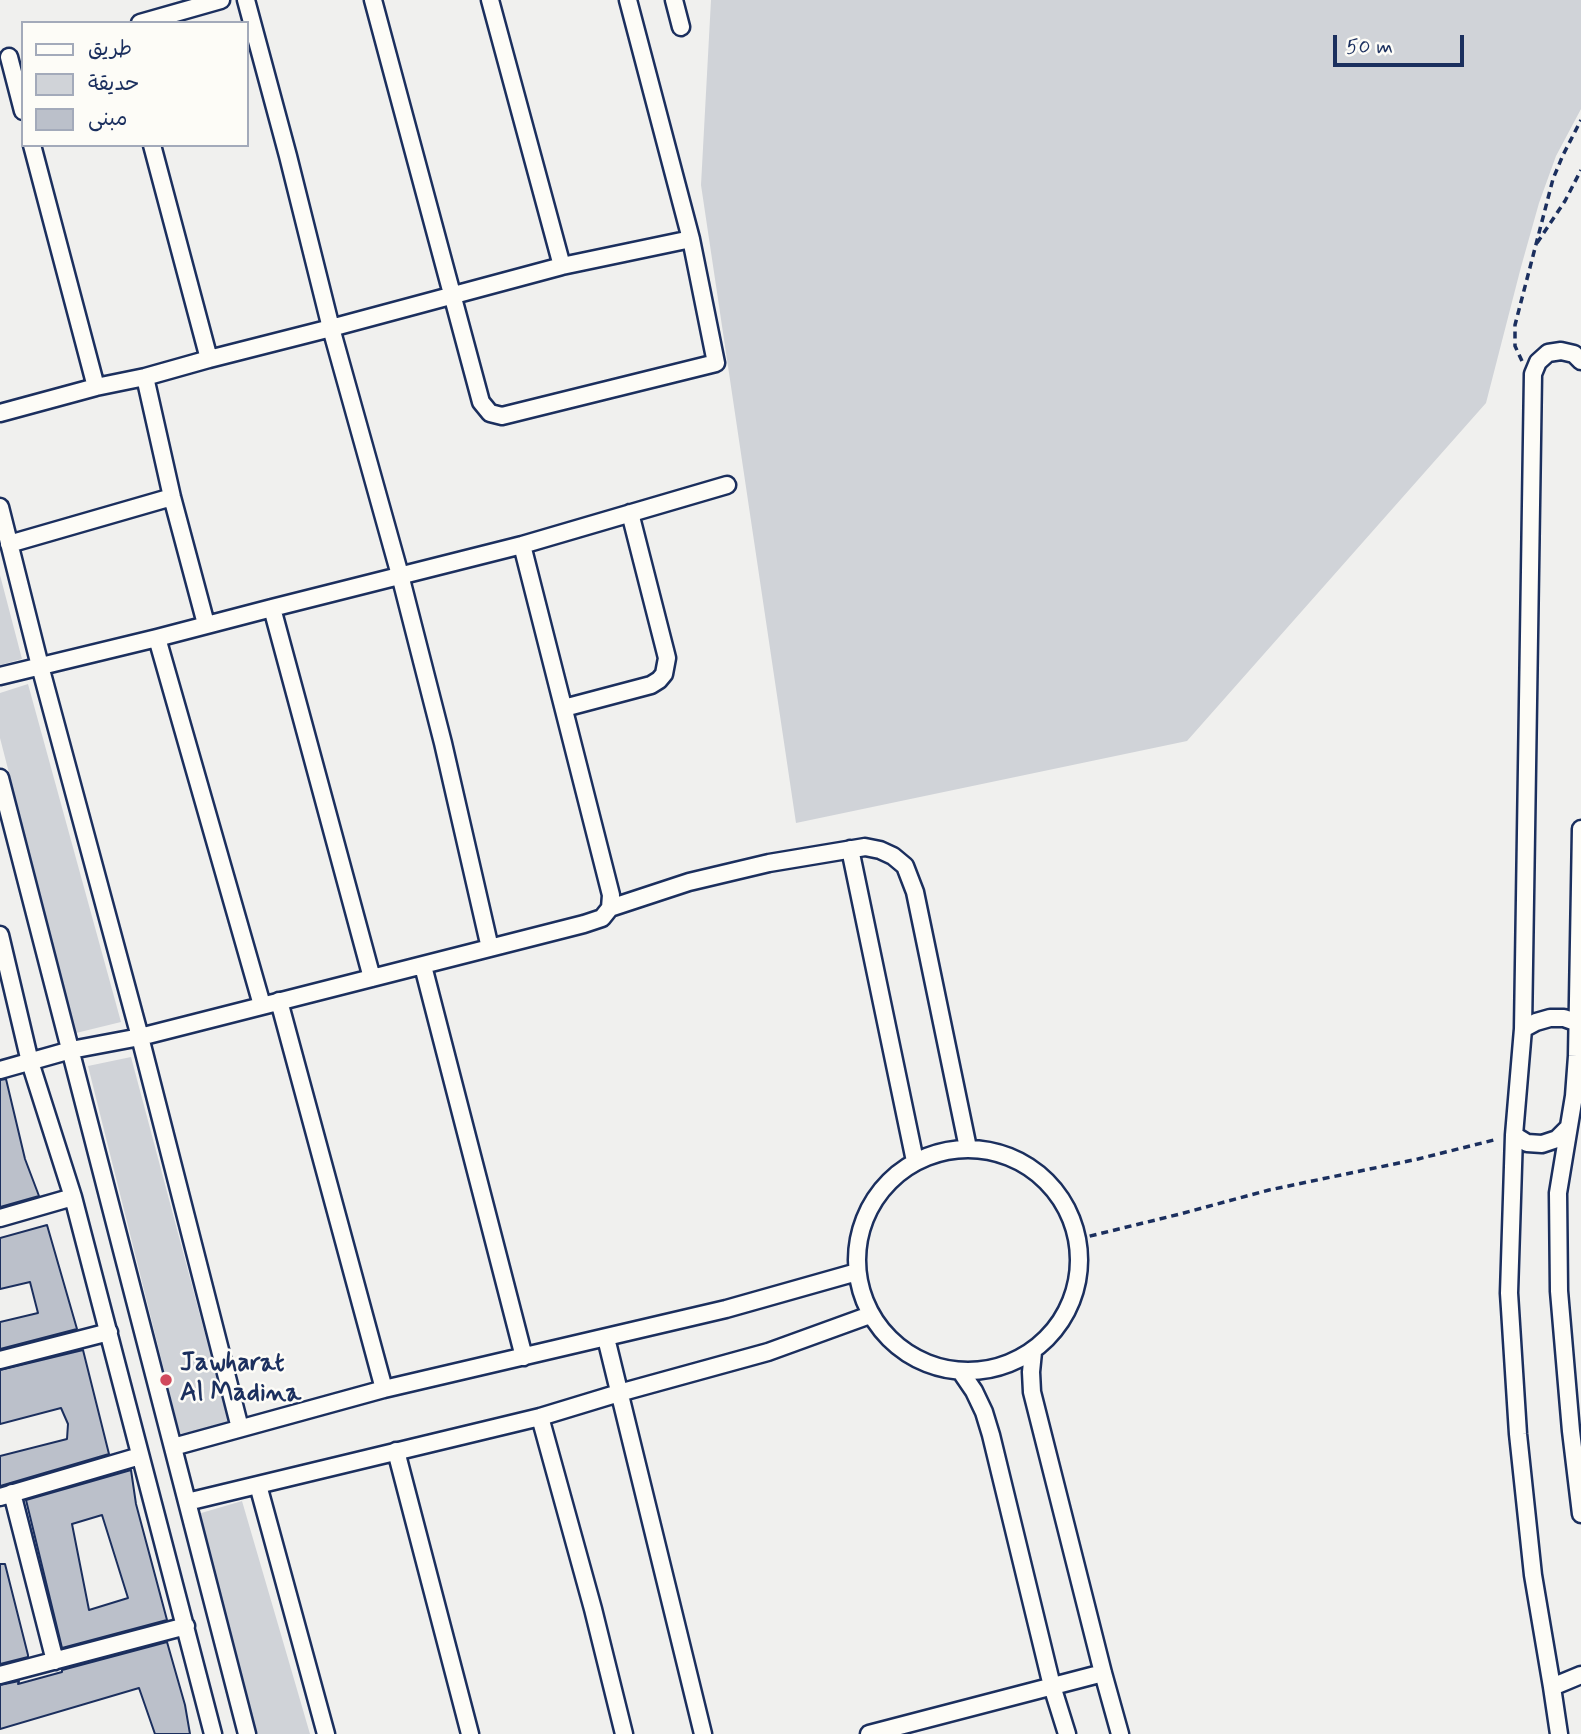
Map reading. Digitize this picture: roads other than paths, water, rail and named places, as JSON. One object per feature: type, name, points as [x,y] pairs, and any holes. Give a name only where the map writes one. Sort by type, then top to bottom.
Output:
[{"type":"street","points":[[147,21],[221,0]]},
{"type":"street","points":[[246,0],[331,328],[400,575],[443,743],[490,948]]},
{"type":"street","points":[[373,0],[481,402],[490,413],[502,416],[716,363],[691,239],[628,0]]},
{"type":"street","points":[[490,0],[562,267]]},
{"type":"street","points":[[674,0],[681,27]]},
{"type":"street","points":[[10,57],[21,103]]},
{"type":"street","points":[[33,147],[96,387]]},
{"type":"street","points":[[153,147],[209,359]]},
{"type":"street","points":[[0,413],[562,267],[691,239]]},
{"type":"street","points":[[1559,1734],[1533,1575],[1518,1434],[1509,1293],[1514,1135],[1523,1029],[1533,374],[1538,362],[1548,354],[1561,351],[1577,357],[1581,339]]},
{"type":"street","points":[[145,377],[172,497],[206,624]]},
{"type":"street","points":[[0,676],[522,545],[727,485]]},
{"type":"street","points":[[9,544],[172,497]]},
{"type":"street","points":[[0,507],[40,666],[141,1037],[240,1428]]},
{"type":"street","points":[[564,709],[651,685],[664,674],[667,657],[630,513]]},
{"type":"street","points":[[522,545],[611,895],[610,908]]},
{"type":"street","points":[[272,607],[372,978]]},
{"type":"street","points":[[157,638],[262,1005]]},
{"type":"street","points":[[0,778],[247,1734]]},
{"type":"street","points":[[1581,829],[1574,1096],[1558,1193],[1559,1291],[1581,1514]]},
{"type":"street","points":[[0,1070],[71,1050],[141,1037],[584,924],[602,918],[610,908],[689,882],[769,863],[865,847],[893,856],[905,866],[915,892],[968,1148]]},
{"type":"street","points":[[850,849],[915,1161]]},
{"type":"street","points":[[1,943],[30,1062],[73,1197],[213,1734]]},
{"type":"street","points":[[423,966],[524,1357]]},
{"type":"street","points":[[279,1001],[384,1389]]},
{"type":"street","points":[[1523,1029],[1550,1018],[1564,1018],[1578,1023]]},
{"type":"street","points":[[1514,1135],[1527,1143],[1542,1144],[1557,1139],[1568,1128]]},
{"type":"street","points":[[968,1148],[1006,1154],[1040,1174],[1064,1203],[1078,1239],[1078,1277],[1066,1313],[1033,1352],[987,1370],[961,1372],[933,1367],[908,1355],[887,1337],[870,1315],[862,1294],[857,1272],[858,1239],[869,1208],[889,1181],[915,1161],[941,1151],[968,1148]]},
{"type":"street","points":[[0,1218],[73,1197]]},
{"type":"street","points":[[173,1447],[384,1389],[726,1309],[857,1272]]},
{"type":"street","points":[[187,1502],[540,1418],[768,1352],[870,1315]]},
{"type":"street","points":[[0,1360],[109,1332]]},
{"type":"street","points":[[606,1338],[703,1734]]},
{"type":"street","points":[[1033,1352],[1032,1392],[1102,1673],[1120,1734]]},
{"type":"street","points":[[961,1372],[974,1391],[991,1434],[1052,1686],[1067,1734]]},
{"type":"street","points":[[540,1418],[593,1609],[624,1734]]},
{"type":"street","points":[[396,1451],[470,1734]]},
{"type":"street","points":[[55,1661],[6,1495],[140,1456]]},
{"type":"street","points":[[258,1485],[326,1734]]},
{"type":"street","points":[[0,1675],[186,1626]]},
{"type":"street","points":[[869,1734],[1102,1673]]},
{"type":"street","points":[[1552,1687],[1581,1675]]},
{"type":"place","name":"Jawharat Al Madina","points":[[166,1380]]}]
